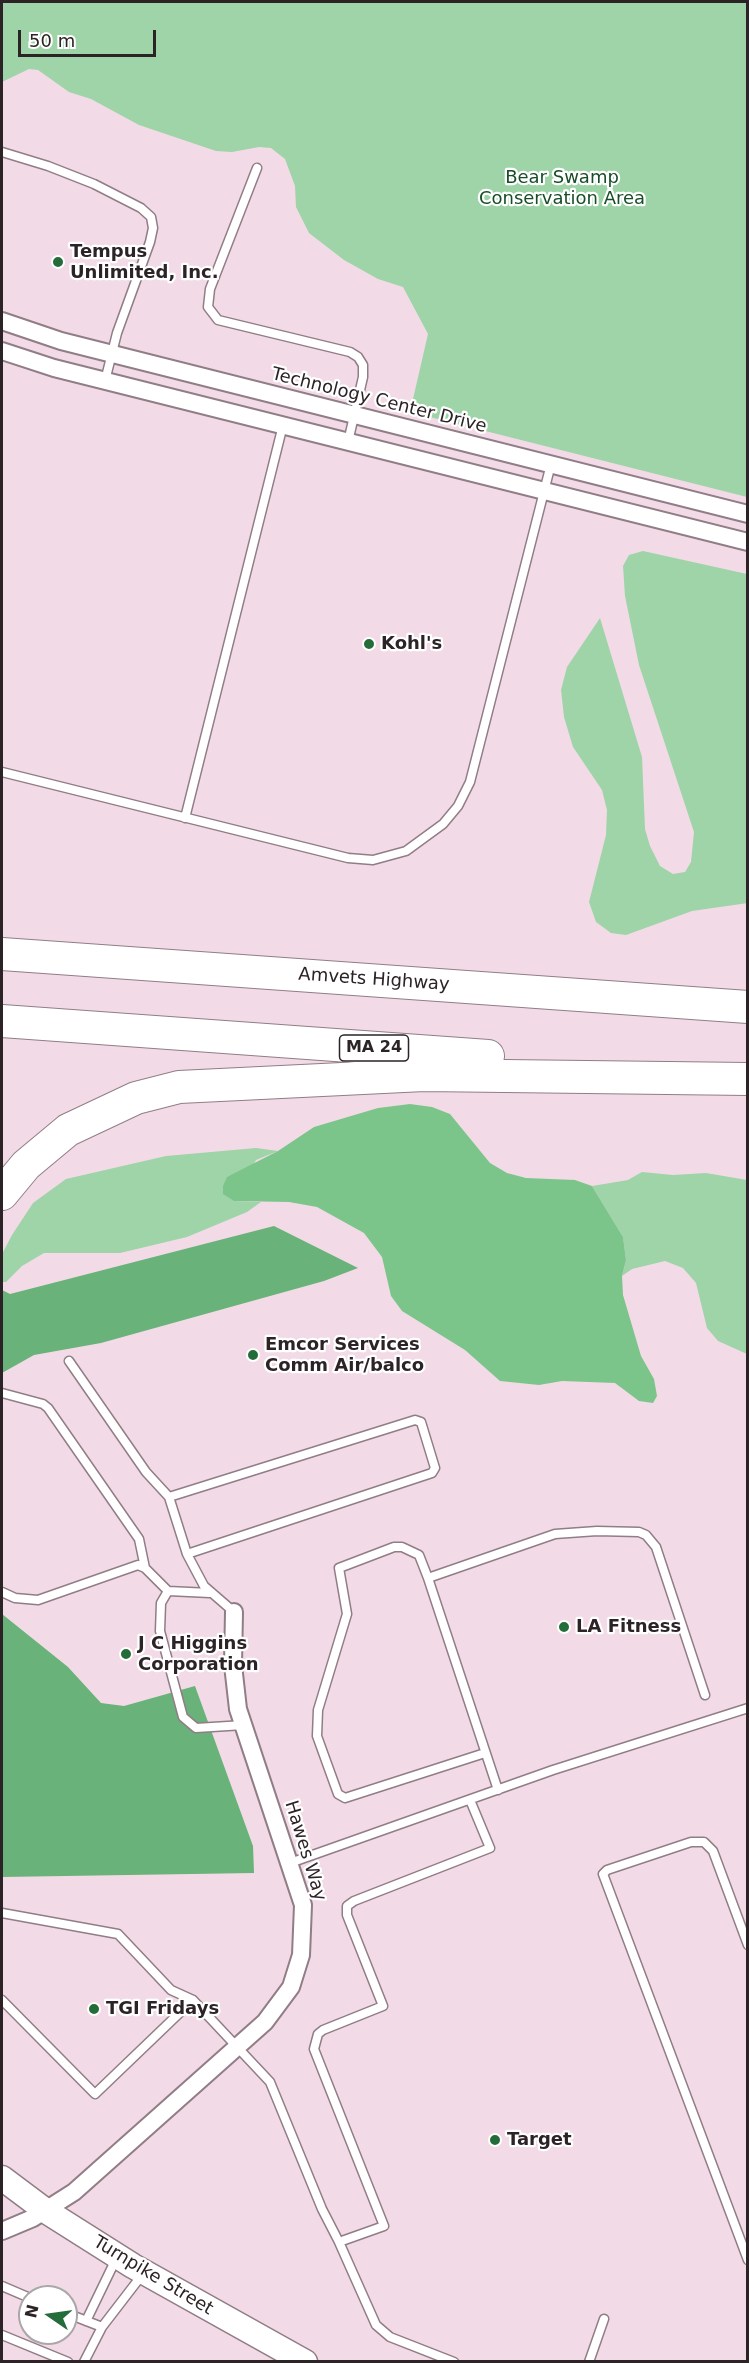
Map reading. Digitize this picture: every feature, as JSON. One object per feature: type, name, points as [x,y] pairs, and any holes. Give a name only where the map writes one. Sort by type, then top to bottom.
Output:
[{"type":"highway","points":[[2,932],[92,952],[247,971]]},
{"type":"highway","name":"Amvets Highway","points":[[2,954],[747,1007]]},
{"type":"highway","name":"MA 24","points":[[2,1021],[747,1073]]},
{"type":"highway","points":[[2,1194],[26,1165],[68,1130],[136,1098],[179,1087],[424,1075],[747,1079]]},
{"type":"main road","name":"Turnpike Street","points":[[2,2178],[46,2211],[117,2256],[304,2361]]},
{"type":"street","name":"Technology Center Drive","points":[[2,321],[61,341],[747,513]]},
{"type":"street","points":[[2,351],[105,381],[747,542]]},
{"type":"street","name":"Hawes Way","points":[[46,2211],[74,2192],[276,2011],[285,1999],[297,1971],[304,1917],[301,1895],[244,1725],[234,1686],[234,1612]]},
{"type":"street","points":[[2,2231],[46,2211]]},
{"type":"lane","points":[[2,152],[48,166],[94,184],[141,208],[151,217],[152,235],[105,381]]},
{"type":"lane","points":[[256,168],[210,289],[208,300],[210,313],[218,320],[354,354],[361,361],[364,371],[348,442]]},
{"type":"lane","points":[[185,818],[284,425]]},
{"type":"lane","points":[[2,772],[365,861],[406,851],[443,824],[465,794],[474,770],[550,464]]},
{"type":"lane","points":[[69,1361],[146,1472],[169,1497],[187,1554],[197,1575],[210,1593],[234,1612]]},
{"type":"lane","points":[[2,1394],[43,1404],[48,1408],[139,1539],[145,1568],[168,1591],[210,1593]]},
{"type":"lane","points":[[169,1497],[415,1420],[421,1422],[435,1468],[432,1473],[187,1554]]},
{"type":"lane","points":[[428,1578],[555,1534],[597,1531],[639,1532],[646,1535],[656,1547],[705,1695]]},
{"type":"lane","points":[[485,1753],[345,1798],[338,1794],[317,1736],[318,1710],[347,1614],[339,1568],[394,1547],[412,1549],[418,1555],[428,1578],[498,1790]]},
{"type":"lane","points":[[2,1592],[15,1598],[39,1600],[130,1566],[145,1568]]},
{"type":"lane","points":[[168,1591],[161,1603],[160,1631],[183,1717],[196,1728],[244,1725]]},
{"type":"lane","points":[[290,1863],[498,1790],[747,1708]]},
{"type":"lane","points":[[339,2242],[384,2226],[314,2049],[318,2034],[324,2030],[382,2006],[347,1915],[347,1906],[354,1901],[490,1848],[470,1800]]},
{"type":"lane","points":[[747,1945],[709,1845],[691,1842],[607,1870],[603,1880],[747,2260]]},
{"type":"lane","points":[[2,1913],[118,1934],[171,1990],[193,2000],[270,2082],[322,2209],[379,2329],[390,2337],[454,2361]]},
{"type":"lane","points":[[2,2000],[95,2094],[193,2000]]},
{"type":"lane","points":[[86,2321],[117,2256]]},
{"type":"lane","points":[[84,2361],[102,2327],[144,2272]]},
{"type":"lane","points":[[2,2286],[18,2293]]},
{"type":"lane","points":[[78,2318],[102,2327]]},
{"type":"lane","points":[[589,2361],[604,2319]]},
{"type":"lane","points":[[2,2335],[68,2361]]},
{"type":"green space","name":"Bear Swamp Conservation Area","points":[[2,2],[747,2],[747,497],[410,412],[428,334],[403,287],[378,279],[344,260],[309,233],[296,207],[295,186],[285,159],[271,148],[259,147],[232,152],[216,151],[139,125],[91,99],[69,92],[38,70],[29,69],[2,82]]},
{"type":"green space","points":[[643,551],[747,574],[748,903],[692,911],[626,935],[611,933],[596,922],[589,902],[606,835],[607,810],[602,790],[573,747],[564,717],[561,690],[567,667],[600,618],[642,757],[645,829],[650,846],[660,866],[673,874],[685,872],[691,862],[694,832],[639,665],[625,596],[623,566],[629,555]]},
{"type":"green space","points":[[256,1148],[278,1151],[256,1160],[234,1201],[261,1202],[247,1212],[187,1237],[120,1253],[44,1253],[22,1266],[6,1282],[2,1282],[2,1254],[12,1235],[33,1203],[66,1179],[166,1156]]},
{"type":"green space","points":[[642,1172],[673,1175],[706,1173],[747,1180],[747,1354],[718,1341],[707,1328],[696,1283],[683,1268],[665,1261],[632,1269],[622,1276],[626,1260],[623,1237],[592,1186],[628,1180]]},
{"type":"shaded area","points":[[410,1104],[432,1107],[450,1114],[490,1163],[507,1173],[526,1178],[575,1180],[592,1186],[623,1237],[626,1260],[622,1276],[623,1295],[641,1356],[654,1379],[657,1396],[653,1403],[639,1401],[615,1383],[562,1381],[539,1385],[500,1381],[465,1350],[402,1311],[391,1296],[382,1257],[364,1233],[317,1207],[289,1202],[234,1201],[223,1194],[223,1186],[227,1177],[278,1151],[314,1127],[378,1108]]},
{"type":"shaded area","points":[[274,1226],[358,1268],[324,1281],[101,1343],[34,1355],[2,1373],[2,1290],[10,1294]]},
{"type":"shaded area","points":[[2,1614],[68,1667],[101,1703],[124,1706],[195,1686],[253,1846],[254,1873],[2,1877]]},
{"type":"place","name":"Tempus Unlimited, Inc.","points":[[58,262]]},
{"type":"place","name":"Kohl's","points":[[369,644]]},
{"type":"place","name":"Emcor Services Comm Air/balco","points":[[253,1355]]},
{"type":"place","name":"LA Fitness","points":[[564,1627]]},
{"type":"place","name":"J C Higgins Corporation","points":[[126,1654]]},
{"type":"place","name":"TGI Fridays","points":[[94,2009]]},
{"type":"place","name":"Target","points":[[495,2140]]}]
